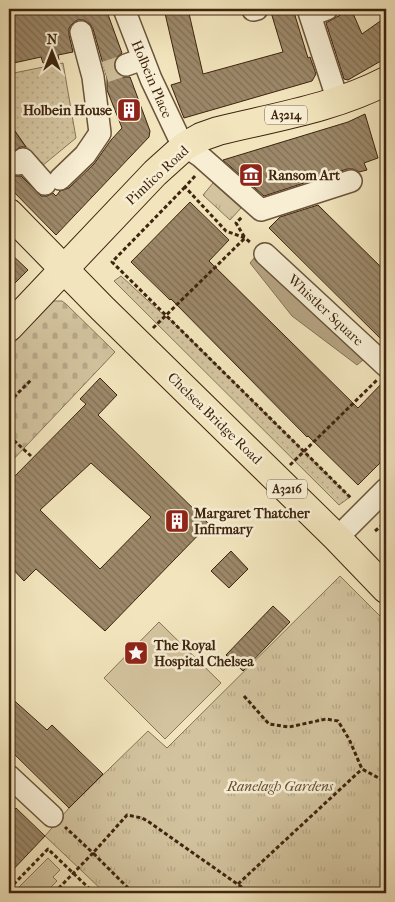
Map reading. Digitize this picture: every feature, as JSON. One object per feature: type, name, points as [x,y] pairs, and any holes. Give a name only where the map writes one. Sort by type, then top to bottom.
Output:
[{"type":"main road","name":"Pimlico Road","points":[[10,323],[144,185],[185,146],[201,137],[218,131],[338,101],[364,92],[386,81]]},
{"type":"main road","name":"A3216","points":[[9,213],[64,269]]},
{"type":"main road","name":"Chelsea Bridge Road","points":[[64,269],[337,538],[386,589]]},
{"type":"street","name":"Holbein Place","points":[[124,9],[135,62],[185,146]]},
{"type":"street","points":[[315,11],[338,101]]},
{"type":"street","points":[[18,164],[23,159],[52,181],[85,154],[100,133],[99,75],[81,32]]},
{"type":"street","points":[[185,146],[200,156],[261,210],[351,181]]},
{"type":"street","name":"Whistler Square","points":[[265,254],[383,372]]},
{"type":"street","points":[[337,538],[386,489]]},
{"type":"street","points":[[13,788],[52,816]]},
{"type":"path","points":[[192,172],[196,176],[112,262],[353,499]]},
{"type":"path","points":[[185,187],[226,231],[245,238],[265,254]]},
{"type":"path","points":[[156,326],[245,238]]},
{"type":"path","points":[[292,462],[383,372]]},
{"type":"path","points":[[9,402],[32,378]]},
{"type":"path","points":[[9,436],[31,456]]},
{"type":"path","points":[[375,531],[386,522]]},
{"type":"path","points":[[244,696],[269,724],[289,728],[326,719],[338,721],[350,739],[362,769],[386,782]]},
{"type":"path","points":[[238,884],[362,769]]},
{"type":"path","points":[[54,893],[127,814],[149,822],[250,893]]},
{"type":"path","points":[[52,816],[133,893]]},
{"type":"path","points":[[9,889],[48,849],[94,893]]},
{"type":"green space","points":[[63,63],[76,138],[42,166],[9,122],[9,74]]},
{"type":"green space","points":[[213,183],[241,208],[230,220],[203,195]]},
{"type":"green space","points":[[121,276],[175,324],[350,497],[339,505],[114,281]]},
{"type":"green space","points":[[54,301],[62,301],[66,304],[115,352],[9,464],[9,348]]},
{"type":"green space","name":"Ranelagh Gardens","points":[[340,576],[386,622],[386,893],[105,893],[45,836],[69,808],[148,731],[167,748]]},
{"type":"green space","points":[[159,622],[221,683],[165,739],[104,678]]},
{"type":"green space","points":[[48,858],[60,870],[53,877],[57,881],[45,893],[13,893]]},
{"type":"shaded area","points":[[254,258],[363,360],[357,365],[292,316],[250,263]]},
{"type":"building","points":[[9,9],[106,9],[122,53],[114,62],[114,70],[123,77],[130,77],[150,131],[149,137],[56,235],[9,187],[9,172],[14,176],[21,176],[41,196],[53,193],[56,196],[60,191],[69,188],[94,164],[122,128],[107,90],[107,78],[90,24],[84,20],[77,20],[72,24],[69,28],[69,35],[73,52],[58,55],[59,60],[43,63],[41,57],[9,64]]},
{"type":"building","points":[[164,9],[188,9],[203,74],[283,52],[270,9],[293,9],[308,58],[310,57],[316,74],[312,81],[184,118],[171,85],[181,82]]},
{"type":"building","points":[[351,9],[362,34],[386,17],[386,58],[348,80],[344,79],[326,23]]},
{"type":"building","points":[[365,114],[378,158],[364,163],[367,170],[359,172],[347,169],[264,196],[223,160],[348,122]]},
{"type":"building","points":[[9,123],[26,147],[20,147],[9,156]]},
{"type":"building","points":[[190,202],[229,240],[209,261],[358,408],[386,379],[386,457],[358,485],[307,437],[171,299],[131,262]]},
{"type":"building","points":[[318,205],[386,272],[386,344],[269,228],[280,217]]},
{"type":"building","points":[[9,252],[28,270],[9,289]]},
{"type":"building","name":"Margaret Thatcher Infirmary","points":[[100,378],[117,395],[98,415],[209,524],[105,631],[36,569],[24,581],[9,565],[9,482],[86,404],[80,399]],"holes":[[[91,463],[151,517],[100,569],[40,510]]]},
{"type":"building","points":[[231,551],[248,569],[229,588],[211,571]]},
{"type":"building","points":[[273,606],[290,622],[243,671],[226,655]]},
{"type":"building","points":[[9,696],[47,730],[52,725],[103,774],[69,808],[9,749]]},
{"type":"building","points":[[16,808],[45,836],[9,874],[9,815]]},
{"type":"tunnel","points":[[105,72],[126,65]]},
{"type":"place","name":"Holbein House","points":[[129,110]]},
{"type":"place","name":"Ransom Art","points":[[251,175]]},
{"type":"place","name":"Margaret Thatcher Infirmary","points":[[177,521]]},
{"type":"place","name":"The Royal Hospital Chelsea","points":[[136,653]]}]
